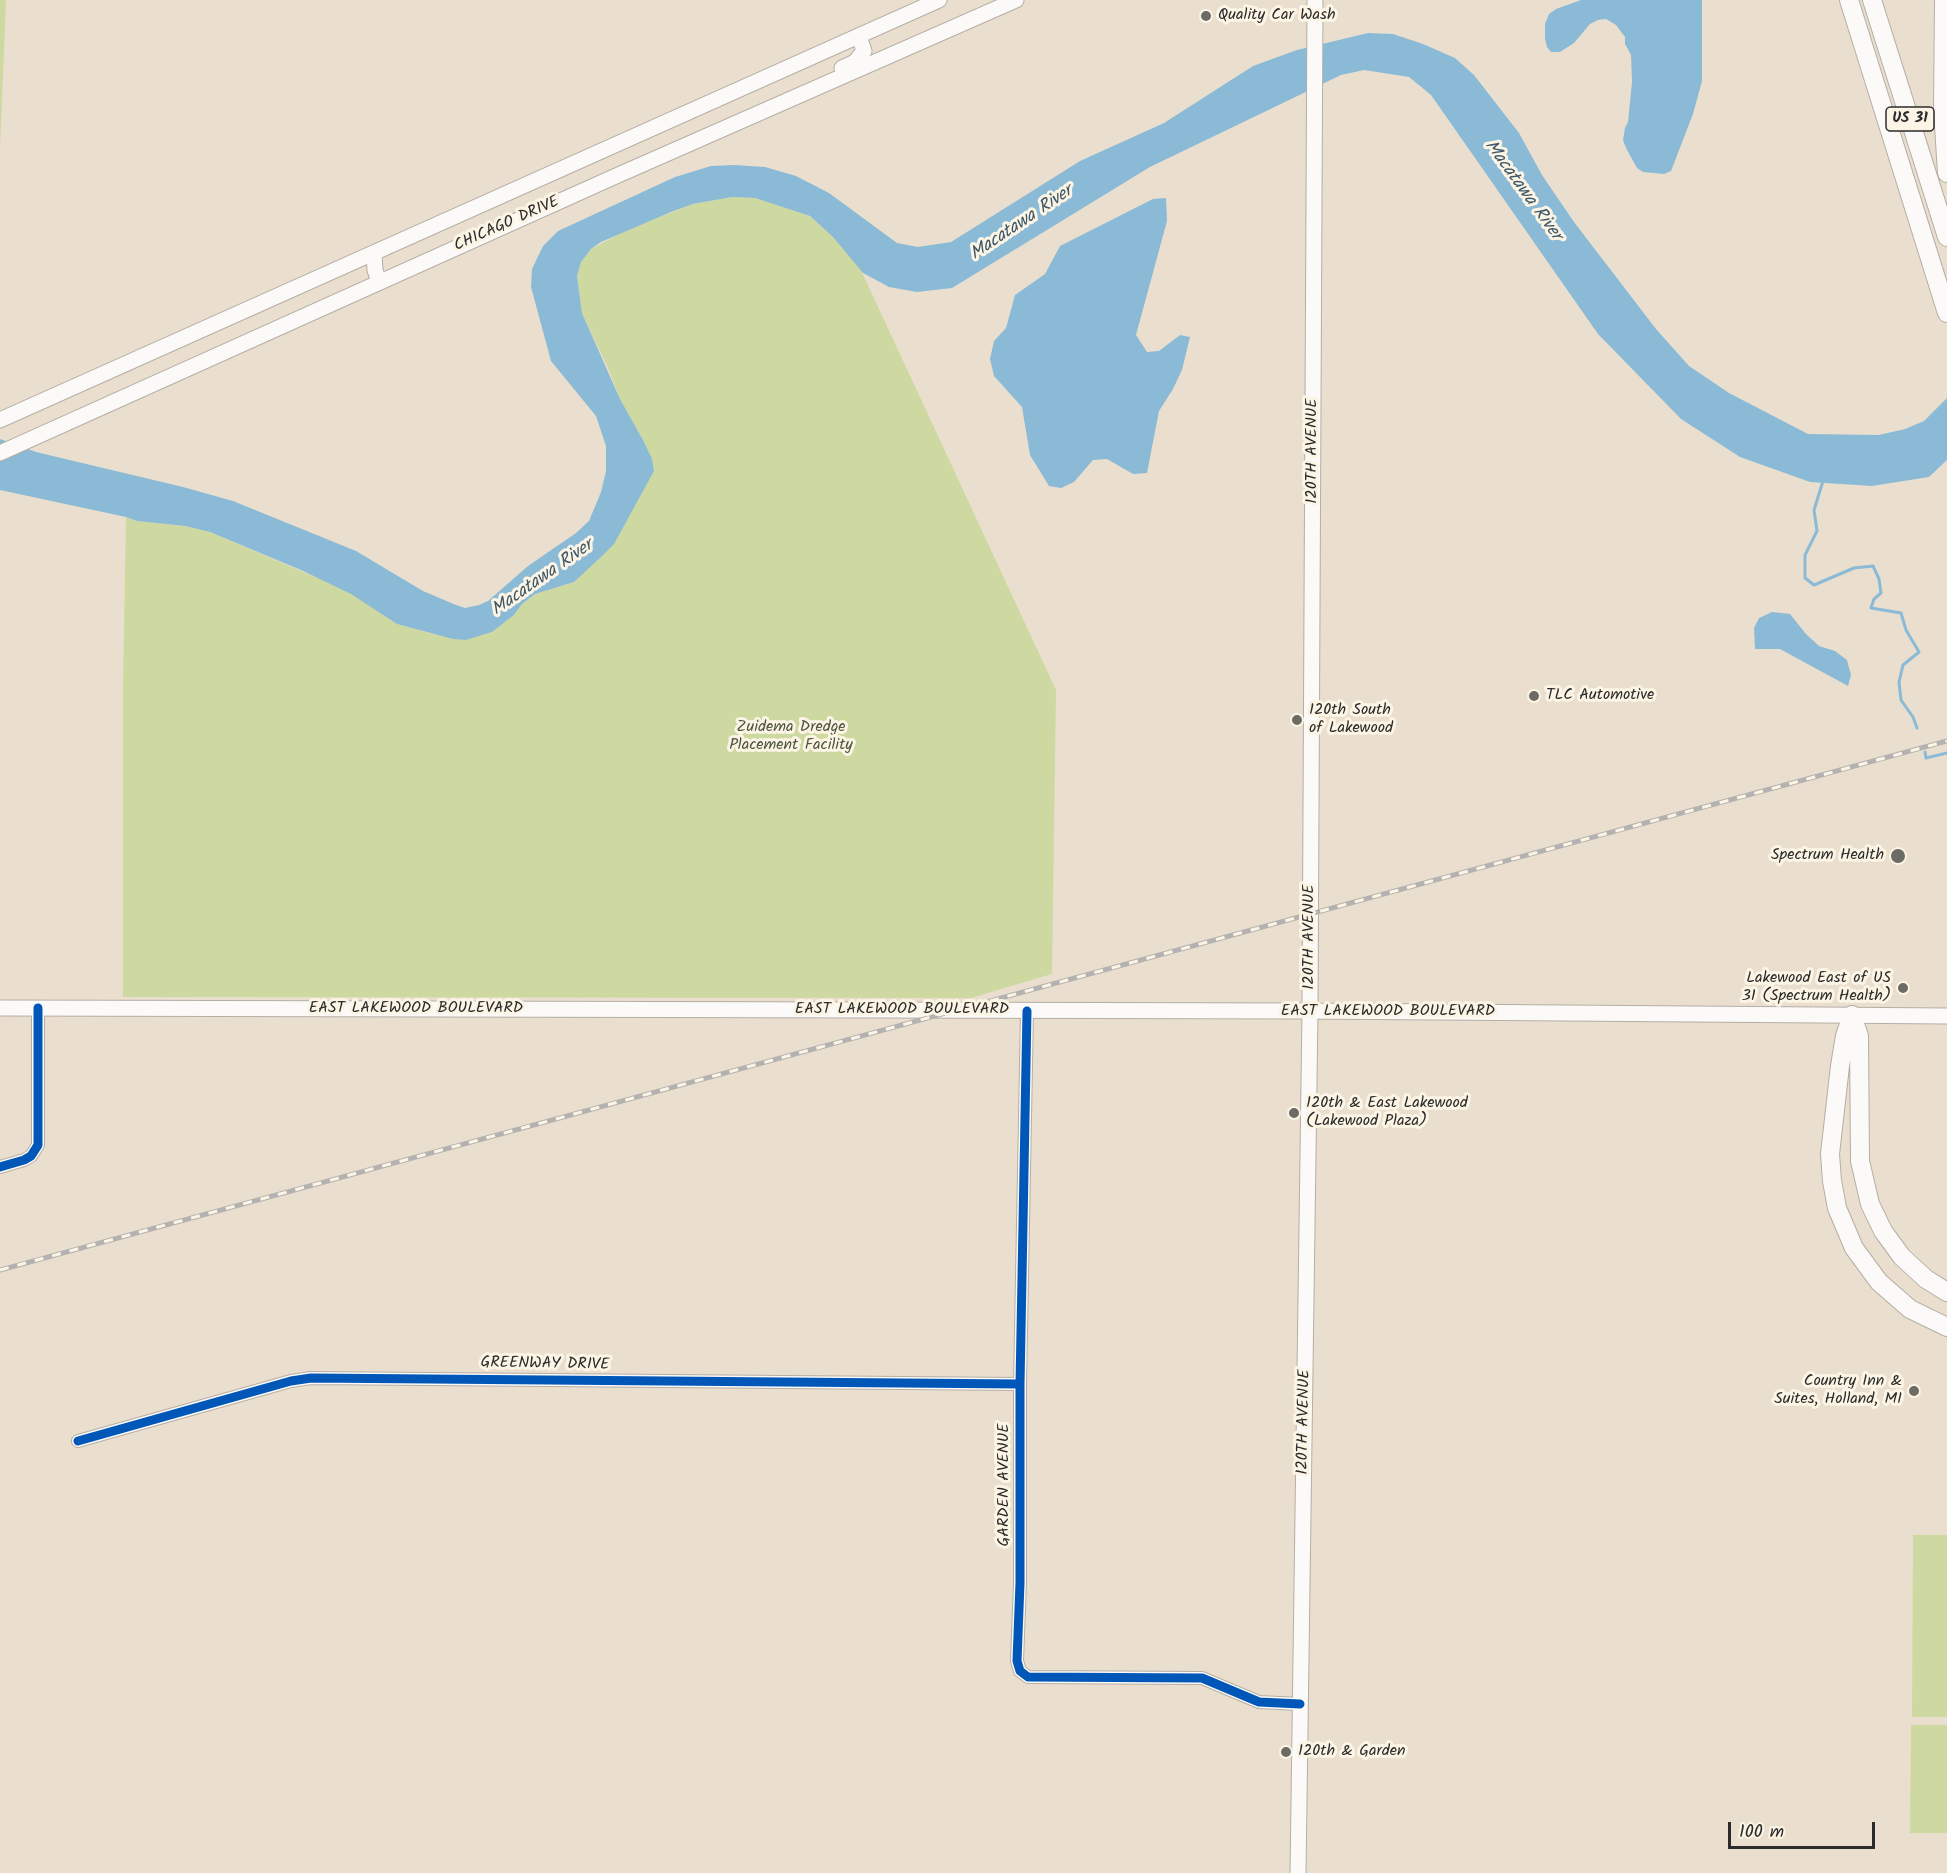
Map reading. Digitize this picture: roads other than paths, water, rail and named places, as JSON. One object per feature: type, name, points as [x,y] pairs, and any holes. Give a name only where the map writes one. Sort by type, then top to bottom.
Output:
[{"type":"highway","name":"US 31","points":[[1872,0],[1947,237]]},
{"type":"highway","points":[[1944,0],[1943,110],[1947,173]]},
{"type":"highway","name":"US 31","points":[[1850,6],[1947,313]]},
{"type":"highway","points":[[1852,1016],[1859,1036],[1860,1161],[1870,1204],[1883,1231],[1902,1257],[1926,1279],[1947,1292]]},
{"type":"highway","points":[[1852,1016],[1845,1036],[1840,1066],[1830,1154],[1837,1208],[1854,1248],[1879,1282],[1910,1309],[1947,1327]]},
{"type":"main road","name":"CHICAGO DRIVE","points":[[0,420],[939,0]]},
{"type":"main road","name":"CHICAGO DRIVE","points":[[0,453],[616,176],[1016,0]]},
{"type":"main road","name":"120TH AVENUE","points":[[1298,1873],[1310,1011],[1315,0]]},
{"type":"main road","points":[[749,119],[750,109],[855,62],[864,51],[860,36]]},
{"type":"main road","points":[[374,253],[375,270],[379,282]]},
{"type":"main road","name":"EAST LAKEWOOD BOULEVARD","points":[[0,1008],[1310,1011],[1947,1016]]},
{"type":"street","points":[[0,1167],[31,1156],[38,1145],[38,1008]]},
{"type":"street","name":"GARDEN AVENUE","points":[[1027,1011],[1017,1661],[1020,1671],[1028,1677],[1202,1678],[1260,1702],[1300,1704]]},
{"type":"street","name":"GREENWAY DRIVE","points":[[78,1442],[281,1384],[311,1378],[1020,1384]]},
{"type":"water","points":[[1581,0],[1702,0],[1702,81],[1693,114],[1671,171],[1664,174],[1643,172],[1637,168],[1626,148],[1623,140],[1628,122],[1632,82],[1631,55],[1625,44],[1625,37],[1616,25],[1606,19],[1598,20],[1590,24],[1574,43],[1560,52],[1551,52],[1547,47],[1545,24],[1549,14]]},
{"type":"water","name":"Macatawa River","points":[[1368,33],[1393,34],[1423,44],[1455,58],[1474,75],[1519,133],[1542,175],[1574,222],[1656,329],[1689,366],[1729,393],[1808,434],[1879,435],[1905,429],[1924,421],[1947,398],[1947,460],[1929,477],[1872,486],[1810,482],[1740,457],[1681,419],[1598,334],[1431,95],[1409,77],[1364,70],[1341,75],[1150,167],[952,288],[917,292],[889,287],[863,273],[833,237],[810,216],[755,198],[732,197],[693,204],[601,242],[591,249],[581,262],[577,276],[582,313],[620,399],[652,459],[654,471],[614,544],[601,557],[574,582],[535,594],[522,604],[514,615],[492,632],[466,640],[453,639],[397,624],[351,594],[301,570],[210,532],[185,526],[137,521],[0,490],[0,439],[36,452],[233,501],[356,551],[423,591],[456,605],[465,608],[479,605],[488,601],[528,566],[576,533],[589,521],[601,492],[606,471],[606,446],[596,416],[551,361],[531,287],[532,269],[543,246],[558,231],[675,177],[711,166],[734,165],[765,167],[796,176],[829,193],[897,243],[918,247],[951,242],[1080,161],[1164,123],[1253,66],[1297,50]]},
{"type":"water","points":[[1166,198],[1167,221],[1136,335],[1147,352],[1159,351],[1180,335],[1190,337],[1182,370],[1159,411],[1147,473],[1133,474],[1107,459],[1093,460],[1074,482],[1061,488],[1049,486],[1030,455],[1022,407],[994,376],[990,359],[994,341],[1006,328],[1015,295],[1045,274],[1060,246],[1153,199]]},
{"type":"water","points":[[1772,612],[1790,614],[1819,646],[1835,651],[1847,660],[1851,675],[1848,686],[1780,649],[1755,649],[1754,628],[1759,618]]},
{"type":"waterway","points":[[1823,481],[1814,510],[1817,531],[1805,555],[1805,578],[1814,585],[1854,568],[1873,566],[1879,579],[1881,593],[1874,599],[1871,608],[1901,613],[1906,630],[1919,652],[1903,665],[1899,682],[1901,700],[1913,717],[1917,728]]},
{"type":"waterway","points":[[1925,752],[1926,758],[1947,753]]},
{"type":"railway","points":[[0,1270],[1947,741]]},
{"type":"place","name":"Quality Car Wash","points":[[1206,16]]},
{"type":"place","name":"TLC Automotive","points":[[1534,696]]},
{"type":"place","name":"120th South of Lakewood","points":[[1297,720]]},
{"type":"place","name":"Spectrum Health","points":[[1898,856]]},
{"type":"place","name":"Lakewood East of US 31 (Spectrum Health)","points":[[1903,988]]},
{"type":"place","name":"120th & East Lakewood (Lakewood Plaza)","points":[[1294,1113]]},
{"type":"place","name":"Country Inn & Suites, Holland, MI","points":[[1914,1391]]},
{"type":"place","name":"120th & Garden","points":[[1286,1752]]},
{"type":"park label","name":"Zuidema Dredge Placement Facility","points":[[791,737]]}]
